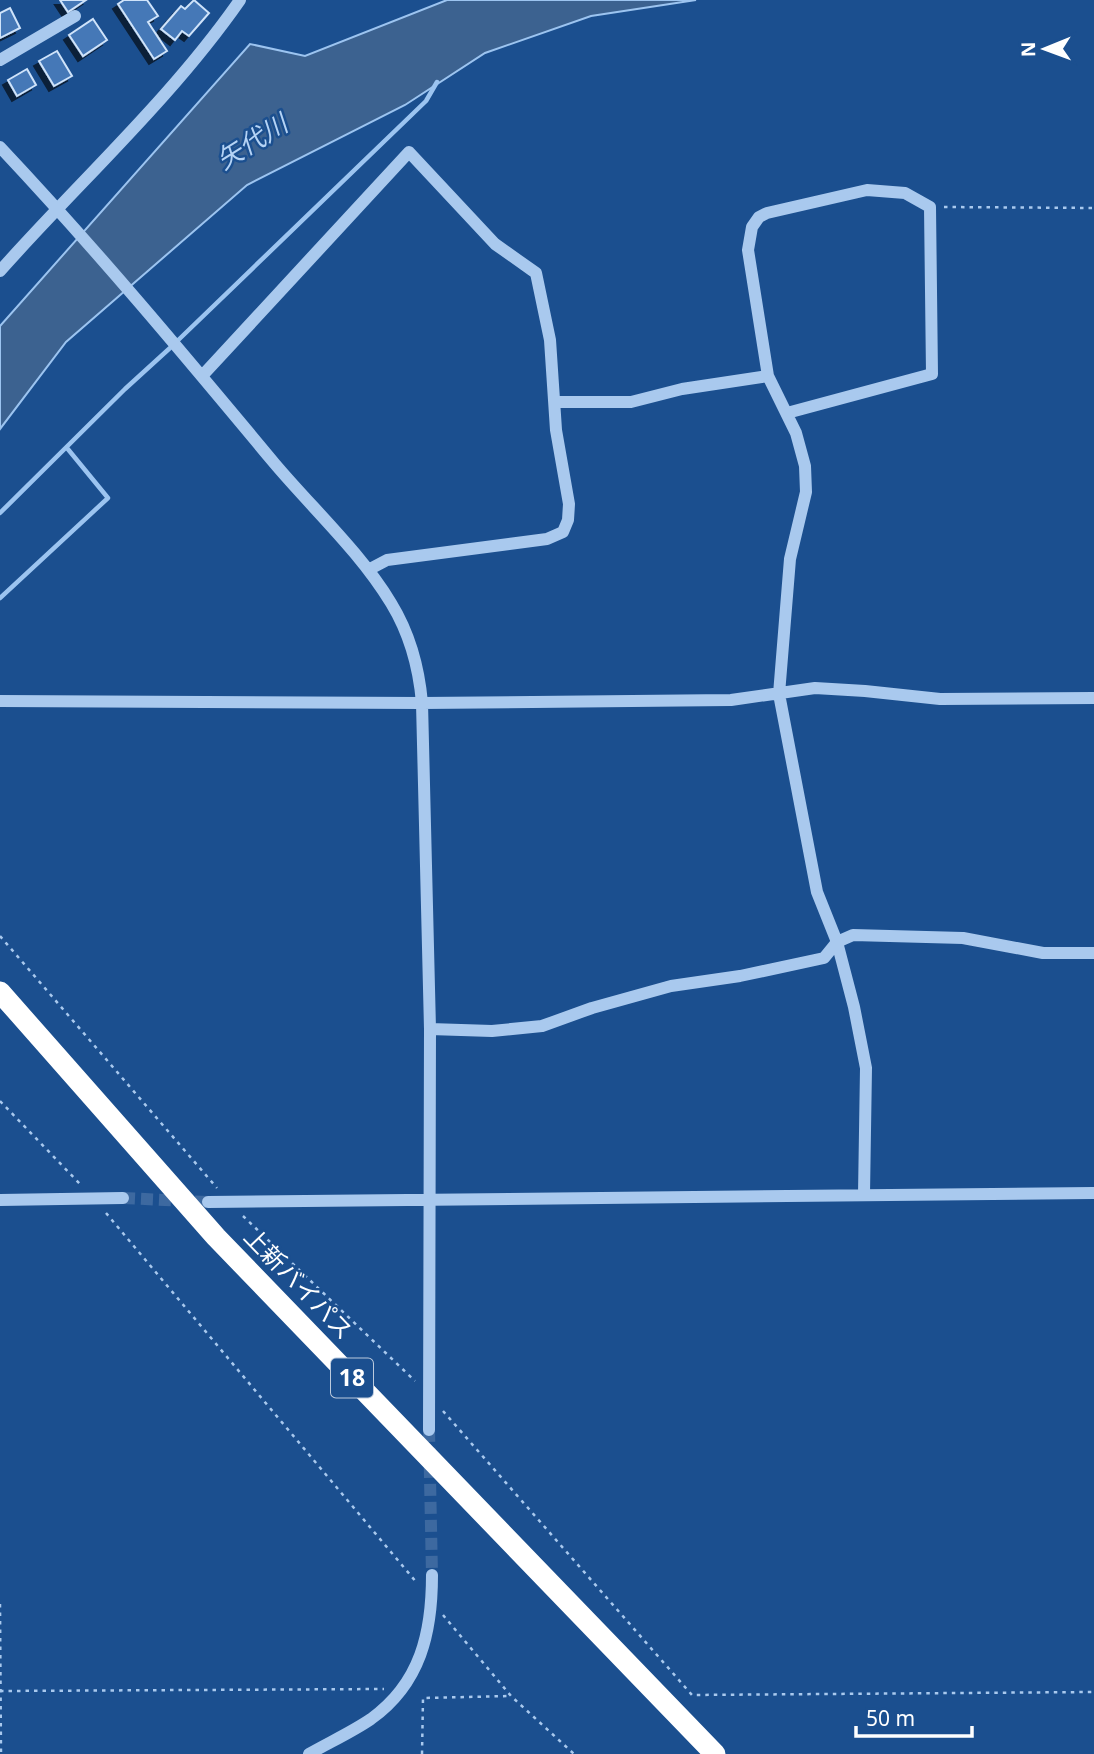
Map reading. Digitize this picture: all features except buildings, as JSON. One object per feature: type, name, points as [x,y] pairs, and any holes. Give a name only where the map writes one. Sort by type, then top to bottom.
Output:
[{"type":"highway","name":"上新バイパス","points":[[0,992],[216,1237],[715,1754]]},
{"type":"street","points":[[0,271],[59,212],[200,55],[240,0]]},
{"type":"street","points":[[0,60],[75,16]]},
{"type":"street","points":[[0,148],[59,212],[368,570],[391,603],[416,658],[422,704],[430,1029],[429,1430]]},
{"type":"street","points":[[197,372],[409,152],[495,244],[536,273],[550,340],[556,430],[569,504],[568,520],[562,532],[547,539],[387,560],[368,570]]},
{"type":"street","points":[[788,413],[932,374],[930,207],[905,193],[867,190],[767,213],[758,217],[752,227],[748,250],[768,376],[788,413],[805,466],[806,492],[790,559],[779,694],[817,892],[837,943],[866,1068],[864,1194]]},
{"type":"street","points":[[556,402],[631,402],[682,389],[768,376]]},
{"type":"street","points":[[0,701],[422,704],[731,701],[815,688],[940,699],[1094,698]]},
{"type":"street","points":[[430,1029],[492,1031],[542,1026],[592,1008],[671,986],[740,976],[824,958],[837,943],[853,935],[963,938],[1043,953],[1094,953]]},
{"type":"street","points":[[208,1202],[1094,1193]]},
{"type":"street","points":[[0,1200],[123,1198]]},
{"type":"street","points":[[309,1754],[372,1718],[401,1689],[422,1657],[432,1601],[432,1575]]},
{"type":"path","points":[[930,207],[1094,208]]},
{"type":"path","points":[[0,936],[228,1201],[429,1395],[692,1695],[1094,1692]]},
{"type":"path","points":[[0,1101],[95,1200],[511,1696],[574,1754]]},
{"type":"path","points":[[0,1604],[1,1754]]},
{"type":"path","points":[[1,1691],[401,1689]]},
{"type":"path","points":[[422,1754],[422,1698],[511,1696]]},
{"type":"water","name":"矢代川","points":[[447,0],[696,0],[591,16],[485,53],[405,105],[247,185],[66,342],[0,429],[0,326],[250,44],[305,56]]},
{"type":"waterway","points":[[0,513],[125,389],[426,101],[437,82]]},
{"type":"waterway","points":[[0,598],[108,498],[67,448]]},
{"type":"tunnel","points":[[123,1198],[208,1202]]},
{"type":"tunnel","points":[[429,1430],[432,1575]]}]
